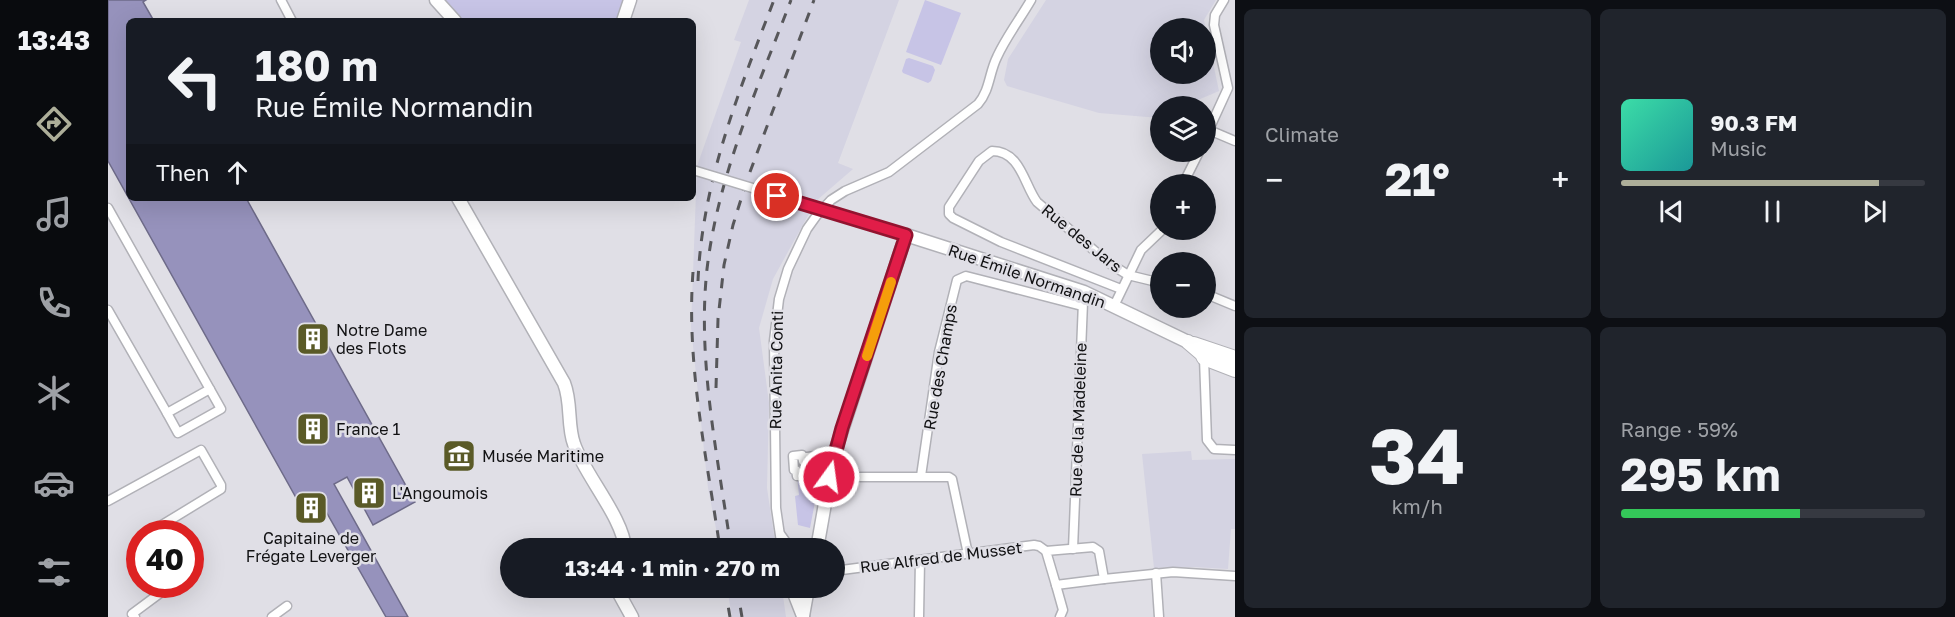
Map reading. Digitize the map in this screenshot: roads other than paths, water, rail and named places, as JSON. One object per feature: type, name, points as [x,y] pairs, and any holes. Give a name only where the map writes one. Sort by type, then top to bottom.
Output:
[{"type":"main road","name":"Rue Émile Normandin","points":[[1188,342],[1235,358]]},
{"type":"main road","name":"Rue Émile Normandin","points":[[1188,342],[1204,358],[1235,370]]},
{"type":"street","points":[[280,0],[290,18]]},
{"type":"street","points":[[436,0],[452,18]]},
{"type":"street","points":[[623,18],[630,0]]},
{"type":"street","name":"Rue Anita Conti","points":[[780,538],[777,524],[775,318],[783,284],[797,249],[817,215],[831,200],[845,190],[889,172],[978,104],[987,91],[1000,50],[1031,0]]},
{"type":"street","points":[[1216,115],[1228,88],[1214,25],[1215,15],[1224,0]]},
{"type":"street","points":[[1216,135],[1235,141]]},
{"type":"street","name":"Rue des Jars","points":[[949,207],[979,161],[992,151],[1000,152],[1018,166],[1037,202],[1109,263],[1128,275],[1150,280]]},
{"type":"street","name":"Rue Émile Normandin","points":[[696,171],[1084,292],[1188,342]]},
{"type":"street","points":[[460,201],[564,383],[568,396],[574,444],[617,523],[622,538]]},
{"type":"street","name":"Rue Émile Normandin","points":[[949,207],[949,214],[958,222],[1001,242],[1121,289]]},
{"type":"street","points":[[108,208],[221,409],[178,433],[108,310]]},
{"type":"street","points":[[818,538],[829,477],[842,428],[906,235]]},
{"type":"street","points":[[1114,306],[1141,250],[1152,240]]},
{"type":"street","name":"Rue des Champs","points":[[921,476],[939,352],[957,280],[966,276],[1082,306]]},
{"type":"street","name":"Rue de la Madeleine","points":[[1073,549],[1084,292]]},
{"type":"street","points":[[1216,298],[1235,306]]},
{"type":"street","points":[[1204,358],[1207,440],[1214,449],[1235,450]]},
{"type":"street","points":[[167,413],[210,389]]},
{"type":"street","points":[[108,501],[201,450],[221,485],[221,489],[170,520]]},
{"type":"street","points":[[802,455],[802,461],[808,460],[807,457],[816,456],[817,463],[823,463],[821,474],[797,476],[793,456],[802,455]]},
{"type":"street","points":[[829,477],[947,476],[952,479],[968,554]]},
{"type":"street","name":"Rue Anita Conti","points":[[777,524],[782,538]]},
{"type":"street","name":"Rue Alfred de Musset","points":[[845,570],[1034,545],[1046,551],[1097,548],[1100,551],[1104,579]]},
{"type":"street","points":[[1046,551],[1063,610],[1060,617]]},
{"type":"street","points":[[919,617],[920,560]]},
{"type":"street","points":[[1056,585],[1173,572],[1235,576]]},
{"type":"street","points":[[1156,573],[1159,617]]},
{"type":"street","points":[[134,616],[155,598]]},
{"type":"street","points":[[622,598],[632,617]]},
{"type":"street","points":[[797,598],[803,617]]},
{"type":"street","points":[[803,617],[805,598]]},
{"type":"street","points":[[272,617],[287,606]]},
{"type":"railway","points":[[698,281],[707,208],[724,138],[774,0]]},
{"type":"railway","points":[[729,538],[707,374],[705,339],[707,269],[712,234],[730,166],[791,0]]},
{"type":"railway","points":[[716,388],[718,319],[724,265],[733,225],[747,180],[814,0]]},
{"type":"railway","points":[[693,272],[692,342],[695,377],[718,538]]},
{"type":"railway","points":[[727,598],[730,617]]},
{"type":"railway","points":[[739,598],[742,617]]},
{"type":"place","name":"Notre Dame des Flots","points":[[313,339]]},
{"type":"place","name":"France 1","points":[[313,429]]},
{"type":"place","name":"Musée Maritime","points":[[459,456]]},
{"type":"place","name":"L'Angoumois","points":[[369,493]]},
{"type":"place","name":"Capitaine de Frégate Leverger","points":[[311,508]]}]
